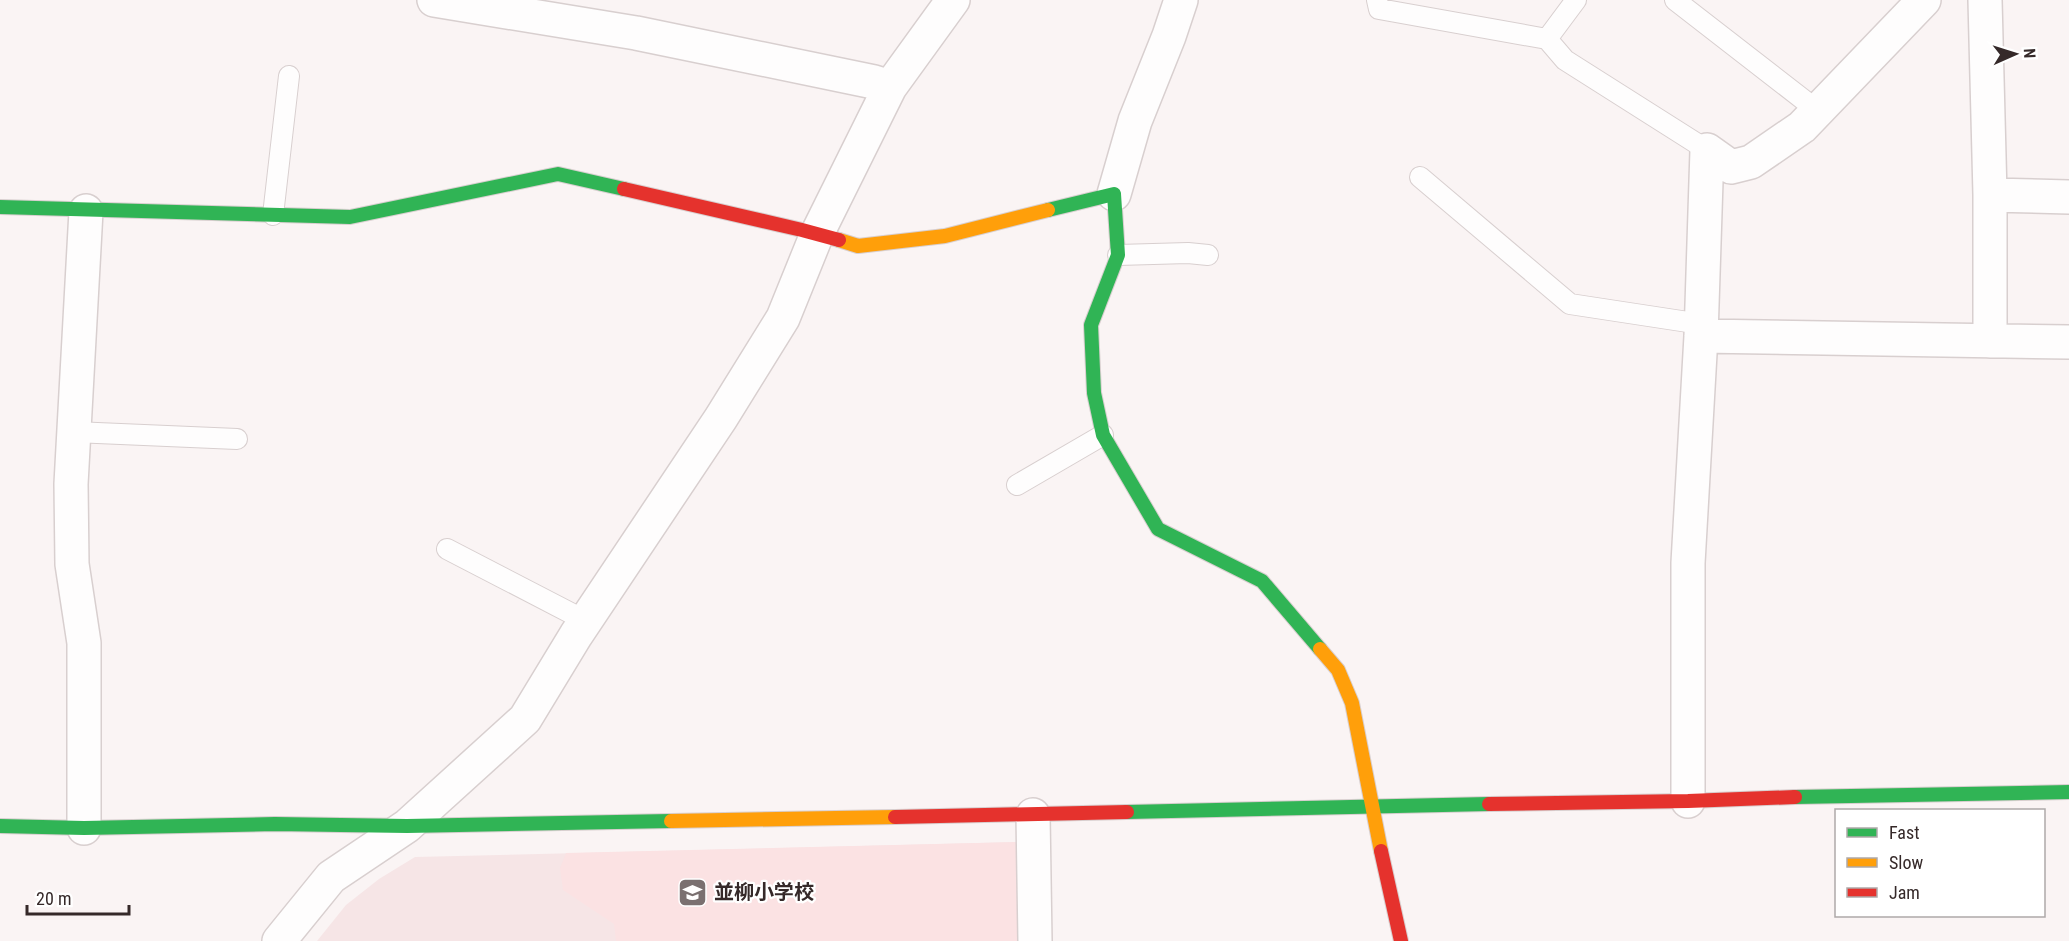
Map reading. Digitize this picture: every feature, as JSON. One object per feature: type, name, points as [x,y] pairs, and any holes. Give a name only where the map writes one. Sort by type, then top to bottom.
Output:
[{"type":"street","points":[[434,0],[636,33],[890,87]]},
{"type":"street","points":[[279,941],[331,878],[408,826],[525,719],[586,621],[721,418],[783,318],[817,234],[890,87],[952,0]]},
{"type":"street","points":[[1181,0],[1135,121],[1114,194],[1118,255],[1091,324],[1094,393],[1103,435],[1158,529],[1262,581],[1338,670],[1352,703],[1401,941]]},
{"type":"street","points":[[1707,150],[1731,167],[1751,162],[1802,127],[1924,0]]},
{"type":"street","points":[[1985,0],[1990,195],[1990,340]]},
{"type":"street","points":[[1688,801],[1688,563],[1701,330],[1707,150]]},
{"type":"street","points":[[0,207],[350,217],[558,174],[817,234],[858,246],[945,236],[1114,194]]},
{"type":"street","points":[[1990,195],[2069,197]]},
{"type":"street","points":[[84,828],[84,643],[72,564],[71,484],[86,211]]},
{"type":"street","points":[[1701,330],[2069,342]]},
{"type":"street","points":[[0,826],[84,828],[275,824],[408,826],[2069,792]]},
{"type":"street","points":[[1033,815],[1035,941]]},
{"type":"lane","points":[[1377,0],[1379,9],[1547,39],[1566,60],[1707,150]]},
{"type":"lane","points":[[1547,39],[1576,0]]},
{"type":"lane","points":[[1676,0],[1818,111]]},
{"type":"lane","points":[[273,215],[289,76]]},
{"type":"lane","points":[[1420,177],[1570,304],[1701,330]]},
{"type":"lane","points":[[1118,255],[1188,253],[1208,255]]},
{"type":"lane","points":[[74,432],[237,439]]},
{"type":"lane","points":[[1017,485],[1103,435]]},
{"type":"lane","points":[[447,549],[586,621]]},
{"type":"shaded area","name":"並柳小学校","points":[[1023,842],[1025,941],[317,941],[346,905],[379,879],[415,857]]},
{"type":"shaded area","name":"並柳小学校","points":[[1023,842],[1025,941],[616,941],[614,924],[563,890],[560,868],[566,853]]},
{"type":"traffic: fast","points":[[0,207],[350,217],[558,174],[624,189]]},
{"type":"traffic: fast","points":[[1048,210],[1114,194],[1118,255],[1091,325],[1094,393],[1103,435],[1158,529],[1262,581],[1320,649]]},
{"type":"traffic: fast","points":[[1795,797],[2069,792]]},
{"type":"traffic: fast","points":[[1127,812],[1489,804]]},
{"type":"traffic: fast","points":[[0,826],[84,828],[275,824],[407,826],[671,821]]},
{"type":"traffic: slow","points":[[839,240],[858,246],[945,236],[1048,210]]},
{"type":"traffic: slow","points":[[1320,649],[1338,670],[1352,703],[1381,851]]},
{"type":"traffic: slow","points":[[671,821],[895,817]]},
{"type":"traffic: jam","points":[[624,189],[839,240]]},
{"type":"traffic: jam","points":[[1489,804],[1795,797]]},
{"type":"traffic: jam","points":[[895,817],[1127,812]]},
{"type":"traffic: jam","points":[[1381,851],[1401,941]]},
{"type":"place","name":"並柳小学校","points":[[693,892]]}]
